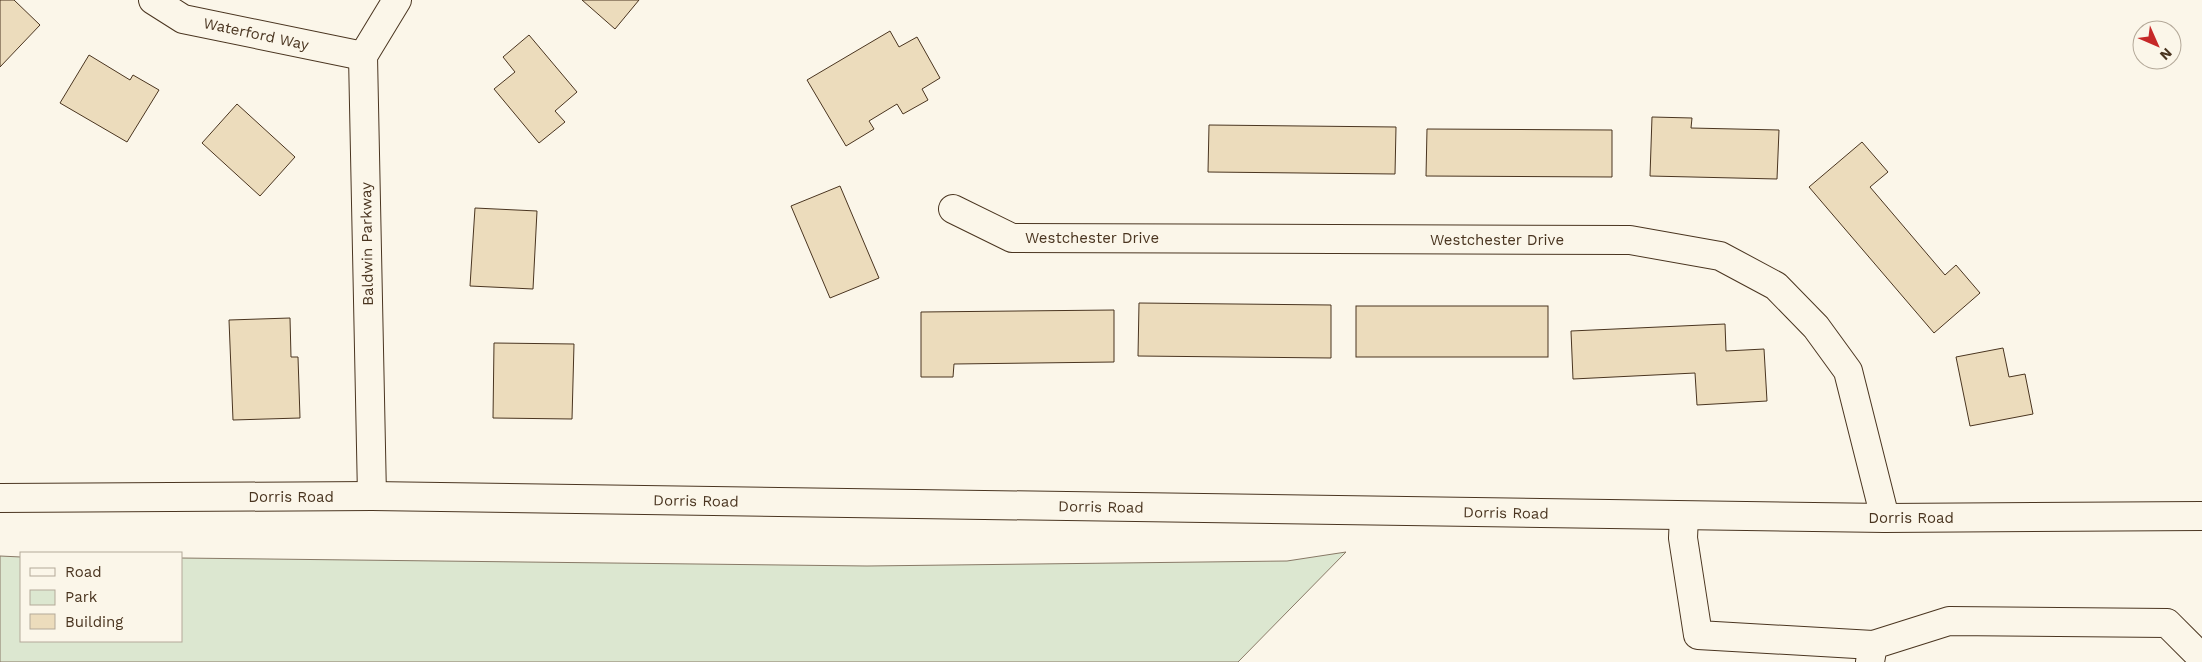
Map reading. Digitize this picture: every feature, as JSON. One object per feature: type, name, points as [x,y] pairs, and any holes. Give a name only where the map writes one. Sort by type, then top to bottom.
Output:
[{"type":"street","name":"Waterford Way","points":[[153,0],[183,19],[363,56]]},
{"type":"street","points":[[363,56],[397,0]]},
{"type":"street","name":"Baldwin Parkway","points":[[363,56],[372,496]]},
{"type":"street","name":"Westchester Drive","points":[[953,209],[1012,238],[1630,240],[1720,256],[1776,286],[1816,327],[1848,371],[1885,518]]},
{"type":"street","name":"Dorris Road","points":[[0,498],[372,496],[1684,516],[1885,518],[2202,516]]},
{"type":"street","points":[[1684,516],[1683,538],[1698,635],[1872,653],[1949,621],[2167,623],[2202,658]]},
{"type":"green space","points":[[1346,552],[1238,662],[0,662],[0,556],[20,557],[20,642],[182,642],[182,558],[867,566],[1287,561]]},
{"type":"building","points":[[0,0],[14,0],[40,25],[0,67]]},
{"type":"building","points":[[582,0],[639,0],[615,29]]},
{"type":"building","points":[[890,31],[899,47],[917,37],[940,78],[922,89],[928,100],[903,114],[897,104],[869,121],[874,129],[846,146],[807,80]]},
{"type":"building","points":[[529,35],[577,92],[555,111],[565,122],[539,143],[494,89],[515,72],[503,57]]},
{"type":"building","points":[[89,55],[130,80],[133,75],[159,90],[127,142],[60,103]]},
{"type":"building","points":[[237,104],[295,157],[260,196],[202,143]]},
{"type":"building","points":[[1652,117],[1692,118],[1691,128],[1779,130],[1777,179],[1650,176]]},
{"type":"building","points":[[1209,125],[1396,127],[1395,174],[1208,172]]},
{"type":"building","points":[[1427,129],[1612,130],[1612,177],[1426,176]]},
{"type":"building","points":[[1862,142],[1888,172],[1870,187],[1945,275],[1956,265],[1980,293],[1934,333],[1809,187]]},
{"type":"building","points":[[840,186],[879,278],[830,298],[791,206]]},
{"type":"building","points":[[475,208],[537,211],[533,289],[470,286]]},
{"type":"building","points":[[1139,303],[1331,305],[1331,358],[1138,356]]},
{"type":"building","points":[[1356,306],[1548,306],[1548,357],[1356,357]]},
{"type":"building","points":[[1114,310],[1114,362],[954,364],[953,377],[921,377],[921,312]]},
{"type":"building","points":[[290,318],[291,357],[298,357],[300,418],[233,420],[229,320]]},
{"type":"building","points":[[1725,324],[1726,351],[1764,349],[1767,401],[1697,405],[1695,373],[1573,379],[1571,331]]},
{"type":"building","points":[[494,343],[574,344],[572,419],[493,418]]},
{"type":"building","points":[[2003,348],[2009,377],[2025,374],[2033,414],[1970,426],[1956,357]]}]
